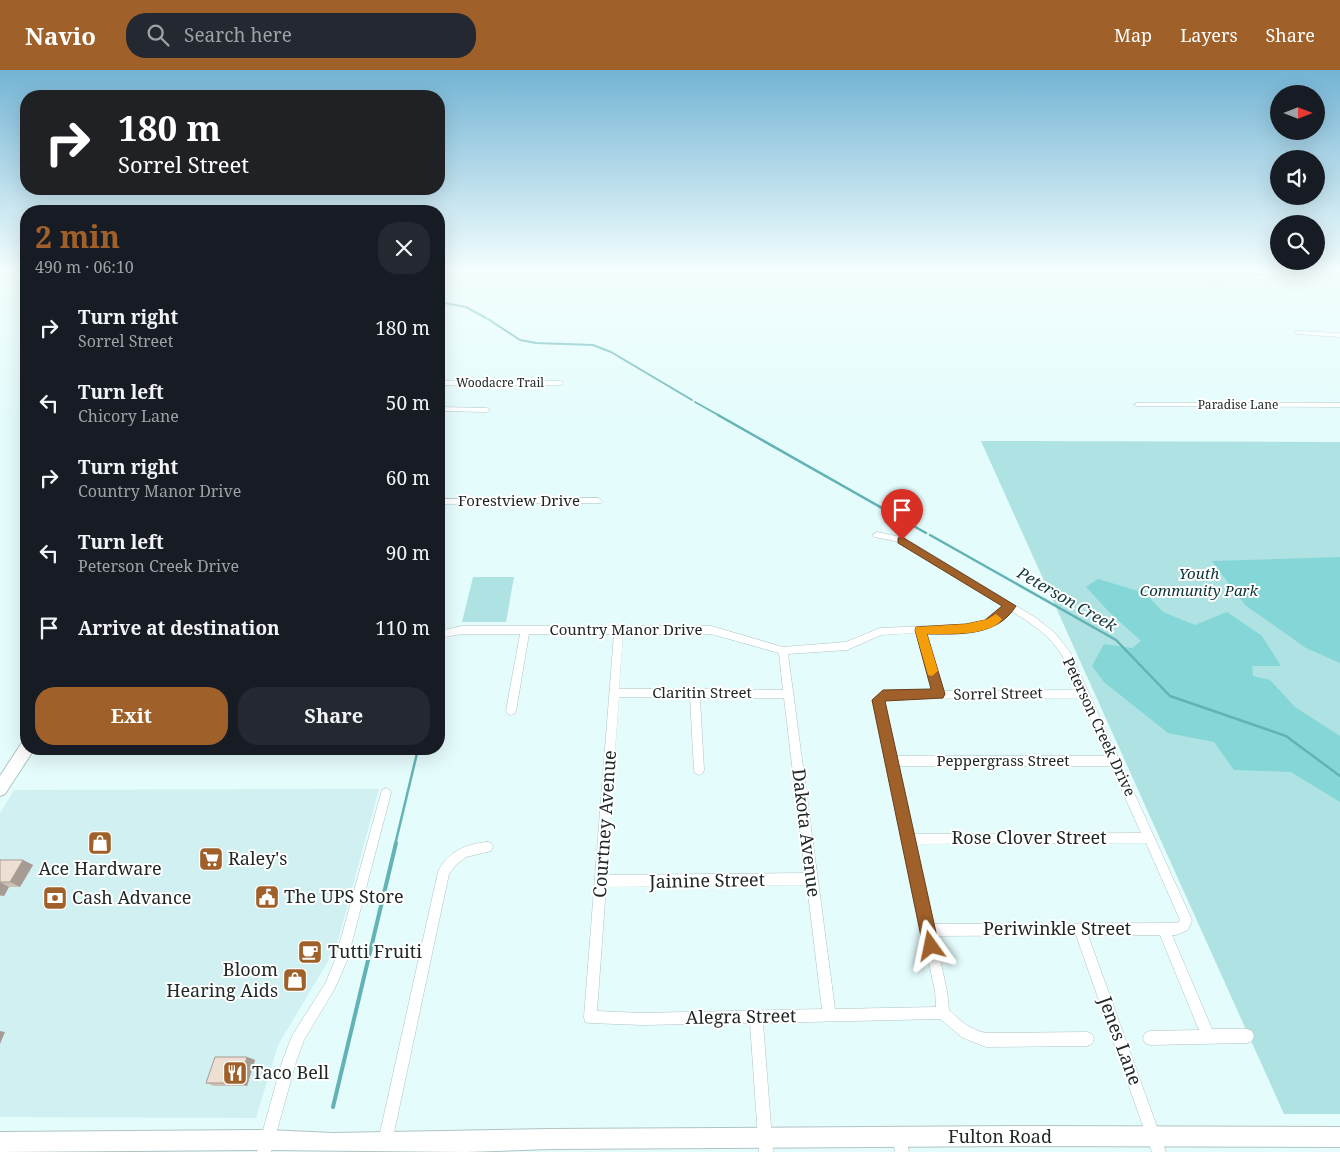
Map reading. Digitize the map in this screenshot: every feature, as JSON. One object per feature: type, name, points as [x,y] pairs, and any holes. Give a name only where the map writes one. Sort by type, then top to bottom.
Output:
[{"type":"main road","points":[[0,789],[22,755]]},
{"type":"main road","name":"Fulton Road","points":[[0,1142],[266,1146],[385,1142],[632,1146],[901,1145],[1157,1144],[1340,1137]]},
{"type":"street","points":[[1298,333],[1340,335]]},
{"type":"street","name":"Woodacre Trail","points":[[445,383],[561,383]]},
{"type":"street","name":"Paradise Lane","points":[[1137,405],[1340,405]]},
{"type":"street","points":[[445,409],[486,410]]},
{"type":"street","name":"Forestview Drive","points":[[445,502],[598,501]]},
{"type":"street","name":"Peterson Creek Drive","points":[[877,535],[902,540],[1010,606],[1051,634],[1067,655],[1116,761],[1186,920],[1184,926]]},
{"type":"street","name":"Country Manor Drive","points":[[445,633],[462,630],[710,630],[783,651],[847,646],[880,632],[966,629],[992,623],[1010,606]]},
{"type":"street","points":[[511,710],[525,630]]},
{"type":"street","name":"Courtney Avenue","points":[[590,1018],[602,881],[606,783],[619,630]]},
{"type":"street","points":[[920,630],[939,694]]},
{"type":"street","name":"Dakota Avenue","points":[[783,651],[829,1015]]},
{"type":"street","points":[[695,692],[699,770]]},
{"type":"street","name":"Claritin Street","points":[[615,693],[788,694]]},
{"type":"street","name":"Sorrel Street","points":[[881,697],[939,694],[1084,694]]},
{"type":"street","points":[[881,697],[878,701],[941,991],[943,1013],[965,1033],[975,1038],[1087,1039]]},
{"type":"street","name":"Peppergrass Street","points":[[891,761],[1116,761]]},
{"type":"street","points":[[266,1146],[289,1062],[299,1036],[330,986],[341,961],[386,793]]},
{"type":"street","name":"Rose Clover Street","points":[[908,839],[1150,838]]},
{"type":"street","points":[[385,1142],[444,872],[452,860],[463,852],[487,847]]},
{"type":"street","name":"Jainine Street","points":[[602,881],[812,879]]},
{"type":"street","name":"Periwinkle Street","points":[[928,930],[1176,929],[1184,926]]},
{"type":"street","name":"Jenes Lane","points":[[1080,929],[1157,1144]]},
{"type":"street","points":[[1163,929],[1208,1036]]},
{"type":"street","points":[[892,1014],[943,1013]]},
{"type":"street","name":"Alegra Street","points":[[590,1018],[892,1014]]},
{"type":"street","points":[[756,1017],[765,1145]]},
{"type":"street","points":[[1150,1038],[1247,1036]]},
{"type":"shaded area","points":[[1340,557],[1340,663],[1306,648],[1245,605],[1212,561]]},
{"type":"shaded area","points":[[1098,579],[1145,593],[1163,612],[1195,625],[1227,612],[1262,636],[1281,666],[1252,666],[1253,676],[1270,680],[1295,707],[1340,736],[1340,802],[1291,772],[1234,770],[1214,742],[1168,733],[1104,682],[1092,666],[1104,644],[1132,648],[1141,641],[1110,613],[1086,587]]},
{"type":"shaded area","points":[[379,789],[336,948],[278,1045],[256,1118],[0,1117],[0,813],[14,790]]},
{"type":"green space","name":"Youth Community Park","points":[[981,441],[1340,442],[1340,1114],[1284,1114]]},
{"type":"green space","points":[[473,577],[514,577],[506,622],[462,622]]},
{"type":"building","points":[[0,860],[23,860],[10,882],[0,882]]},
{"type":"building","name":"Taco Bell","points":[[215,1057],[247,1057],[239,1083],[206,1083]]},
{"type":"waterway","name":"Peterson Creek","points":[[489,319],[520,340],[536,343],[593,345],[611,352],[692,400]]},
{"type":"waterway","name":"Peterson Creek","points":[[695,402],[720,416]]},
{"type":"waterway","name":"Peterson Creek","points":[[718,415],[926,533]]},
{"type":"waterway","name":"Peterson Creek","points":[[930,535],[1116,640],[1170,696],[1286,736],[1340,776]]},
{"type":"waterway","points":[[395,845],[417,755]]},
{"type":"waterway","points":[[333,1107],[396,843]]},
{"type":"slow traffic","points":[[932,671],[920,630],[966,629],[992,623],[996,619]]},
{"type":"place","name":"Ace Hardware","points":[[100,843]]},
{"type":"place","name":"Raley's","points":[[211,859]]},
{"type":"place","name":"The UPS Store","points":[[267,897]]},
{"type":"place","name":"Cash Advance","points":[[55,898]]},
{"type":"place","name":"Tutti Fruiti","points":[[310,952]]},
{"type":"place","name":"Bloom Hearing Aids","points":[[295,980]]},
{"type":"place","name":"Taco Bell","points":[[235,1073]]},
{"type":"route","points":[[902,540],[1010,606],[992,623],[985,625],[966,629],[920,630],[939,694],[883,696],[878,700],[931,946]]}]
